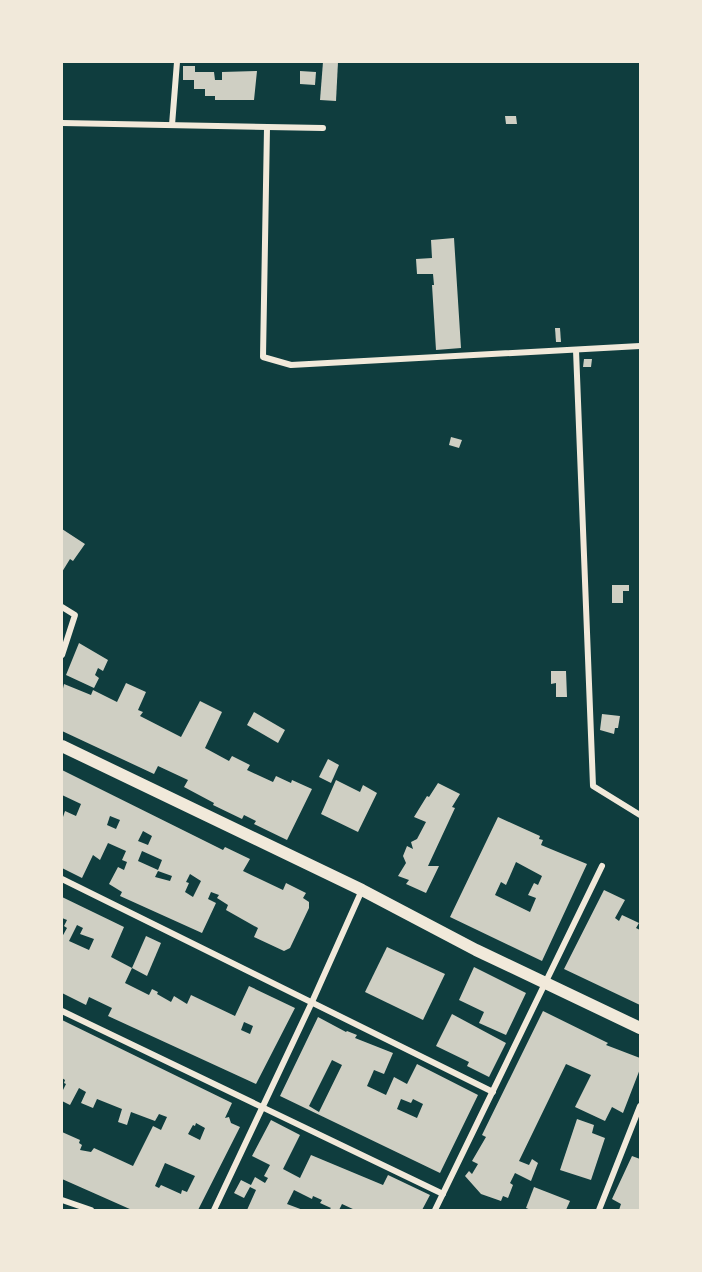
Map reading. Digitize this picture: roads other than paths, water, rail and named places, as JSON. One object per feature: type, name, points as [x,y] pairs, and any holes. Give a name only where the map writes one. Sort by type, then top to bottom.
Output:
[{"type":"main road","points":[[62,746],[362,890],[476,950],[640,1028]]},
{"type":"street","points":[[172,125],[177,62]]},
{"type":"street","points":[[62,123],[323,128]]},
{"type":"street","points":[[267,128],[263,357],[291,365],[640,346]]},
{"type":"street","points":[[576,350],[593,786],[640,815]]},
{"type":"street","points":[[62,607],[75,615],[62,655]]},
{"type":"street","points":[[435,1210],[602,867]]},
{"type":"street","points":[[62,879],[493,1092]]},
{"type":"street","points":[[213,1210],[312,1002],[362,890]]},
{"type":"street","points":[[62,1011],[443,1194]]},
{"type":"street","points":[[599,1210],[640,1106]]},
{"type":"street","points":[[62,1200],[91,1210]]}]
